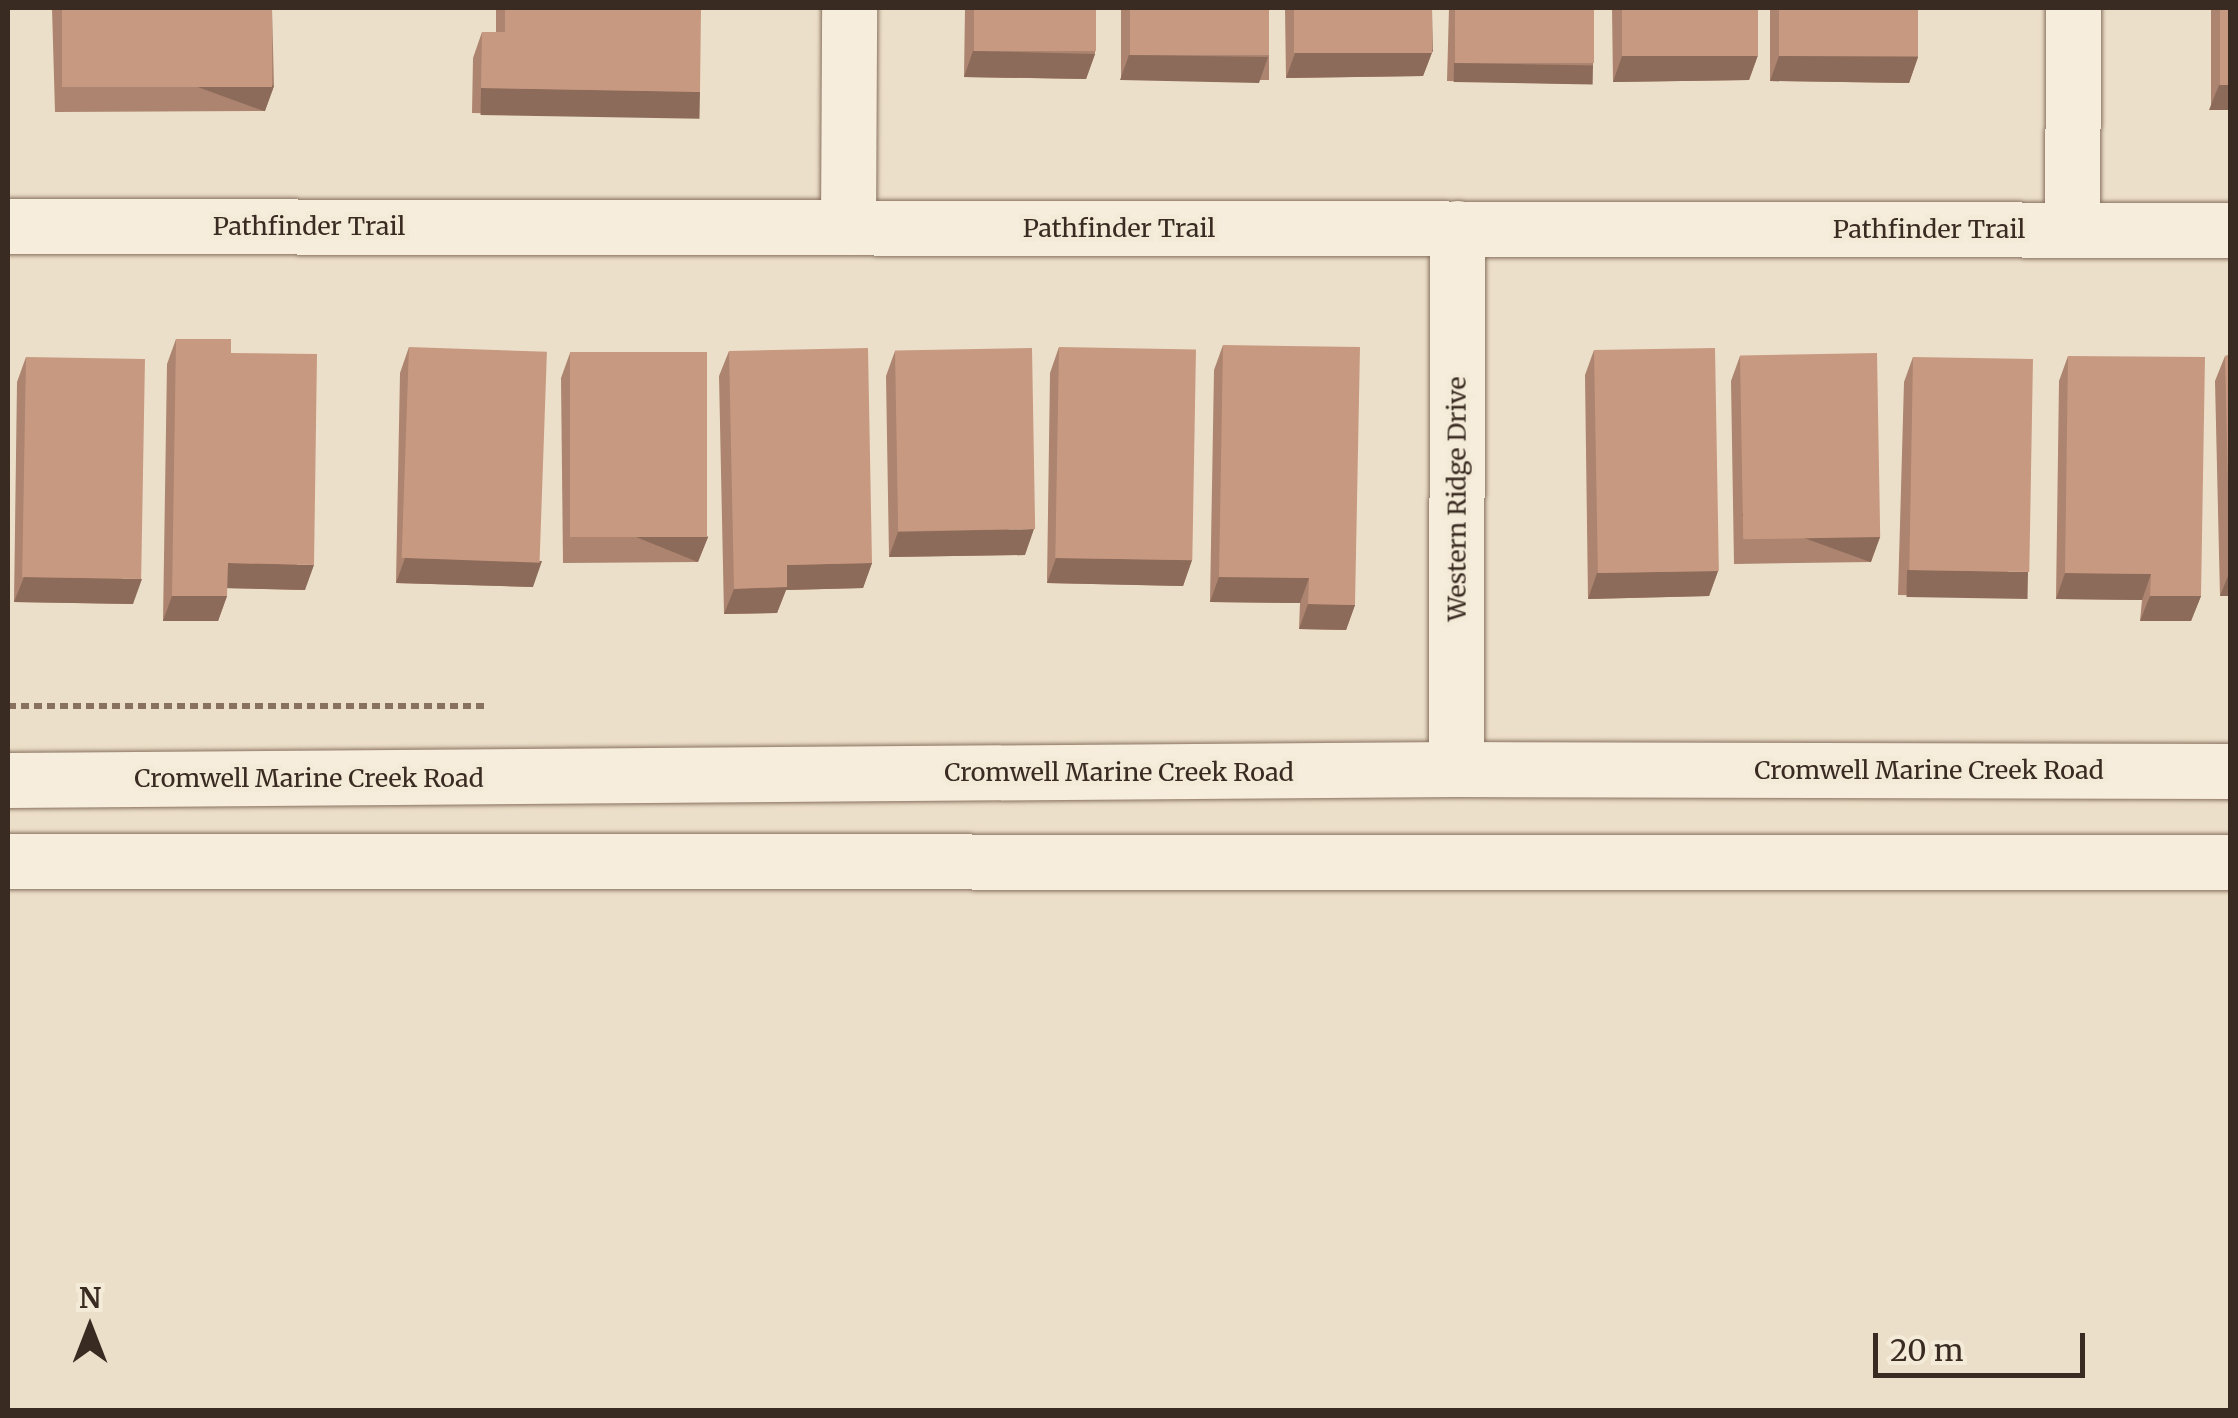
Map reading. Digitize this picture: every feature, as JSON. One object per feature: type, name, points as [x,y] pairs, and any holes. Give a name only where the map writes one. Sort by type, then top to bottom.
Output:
[{"type":"main road","points":[[848,227],[849,8]]},
{"type":"main road","points":[[2072,230],[2073,8]]},
{"type":"main road","name":"Pathfinder Trail","points":[[8,226],[2230,230]]},
{"type":"main road","name":"Western Ridge Drive","points":[[1456,769],[1458,228]]},
{"type":"main road","name":"Cromwell Marine Creek Road","points":[[8,780],[1456,769],[2230,771]]},
{"type":"main road","points":[[8,861],[2230,862]]},
{"type":"building","points":[[62,8],[272,8],[272,87],[62,87]]},
{"type":"building","points":[[505,8],[701,8],[700,92],[481,88],[482,32],[505,32]]},
{"type":"building","points":[[974,8],[1096,8],[1096,51],[974,51]]},
{"type":"building","points":[[1130,8],[1269,8],[1269,55],[1130,55]]},
{"type":"building","points":[[1294,8],[1432,8],[1432,53],[1294,53]]},
{"type":"building","points":[[1455,8],[1594,8],[1594,63],[1455,63]]},
{"type":"building","points":[[1622,8],[1758,8],[1758,56],[1622,56]]},
{"type":"building","points":[[1779,8],[1918,8],[1918,56],[1779,56]]},
{"type":"building","points":[[2220,8],[2230,8],[2230,85],[2220,85]]},
{"type":"building","points":[[176,339],[231,339],[231,353],[317,354],[314,565],[228,563],[227,596],[172,596]]},
{"type":"building","points":[[1223,345],[1360,347],[1355,605],[1308,604],[1309,578],[1219,577]]},
{"type":"building","points":[[409,347],[547,352],[540,563],[402,558]]},
{"type":"building","points":[[1059,347],[1196,349],[1192,560],[1055,558]]},
{"type":"building","points":[[868,348],[872,563],[787,565],[787,587],[734,589],[729,351]]},
{"type":"building","points":[[1032,348],[1035,529],[898,531],[895,350]]},
{"type":"building","points":[[1715,348],[1719,571],[1598,573],[1594,350]]},
{"type":"building","points":[[570,352],[707,352],[707,537],[570,537]]},
{"type":"building","points":[[1877,353],[1880,537],[1743,539],[1740,355]]},
{"type":"building","points":[[2230,355],[2230,571],[2225,356]]},
{"type":"building","points":[[2068,356],[2205,357],[2201,596],[2150,596],[2151,574],[2065,573]]},
{"type":"building","points":[[26,357],[145,359],[141,579],[22,577]]},
{"type":"building","points":[[1913,357],[2033,359],[2029,572],[1909,570]]}]
